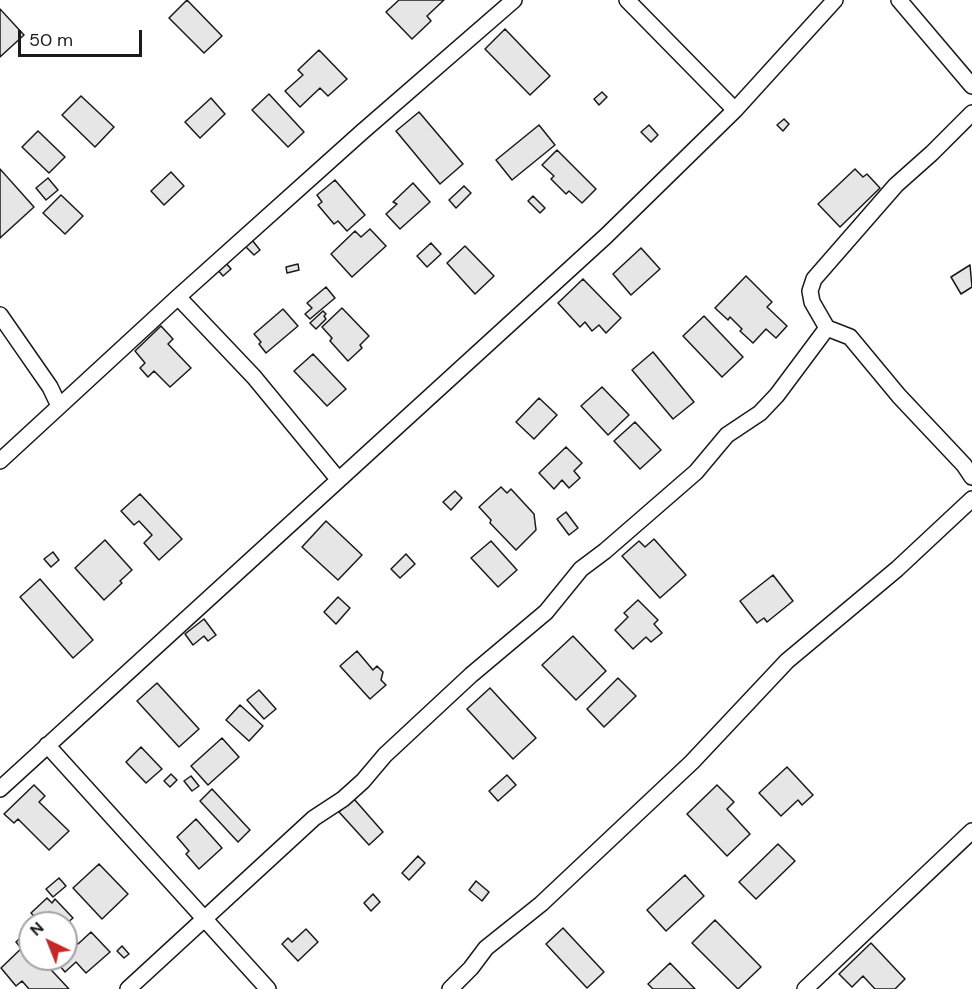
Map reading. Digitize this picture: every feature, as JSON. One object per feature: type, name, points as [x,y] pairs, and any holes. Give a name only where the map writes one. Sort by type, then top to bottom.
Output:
[{"type":"street","points":[[0,461],[178,297],[514,0]]},
{"type":"street","points":[[627,0],[735,110]]},
{"type":"street","points":[[0,789],[606,236],[735,110],[835,0]]},
{"type":"street","points":[[898,0],[972,86]]},
{"type":"street","points":[[972,113],[932,153],[896,184],[814,279],[810,291],[812,302],[827,328],[850,337],[899,396],[964,465],[972,477]]},
{"type":"street","points":[[178,297],[254,377],[338,479]]},
{"type":"street","points":[[0,315],[50,387],[59,406]]},
{"type":"street","points":[[128,989],[314,818],[343,799],[363,781],[385,755],[462,683],[546,612],[581,569],[696,472],[727,435],[760,413],[777,395],[827,328]]},
{"type":"street","points":[[450,989],[471,968],[486,948],[541,904],[692,762],[787,661],[897,569],[972,499]]},
{"type":"street","points":[[47,744],[268,989]]},
{"type":"street","points":[[805,989],[972,831]]},
{"type":"building","points":[[187,0],[222,36],[204,53],[169,18]]},
{"type":"building","points":[[399,0],[444,0],[427,16],[431,21],[412,39],[386,12]]},
{"type":"building","points":[[0,9],[24,35],[0,57]]},
{"type":"building","points":[[505,29],[550,76],[530,95],[485,49]]},
{"type":"building","points":[[319,50],[347,79],[328,96],[320,88],[300,107],[285,91],[303,75],[298,70]]},
{"type":"building","points":[[602,92],[607,97],[599,105],[594,99]]},
{"type":"building","points":[[269,94],[304,132],[288,147],[252,110]]},
{"type":"building","points":[[81,96],[114,127],[95,147],[62,115]]},
{"type":"building","points":[[211,98],[225,114],[200,138],[185,122]]},
{"type":"building","points":[[419,112],[463,164],[440,184],[396,131]]},
{"type":"building","points":[[784,119],[789,124],[783,131],[777,125]]},
{"type":"building","points":[[539,125],[555,145],[512,180],[496,160]]},
{"type":"building","points":[[649,125],[658,135],[651,142],[641,132]]},
{"type":"building","points":[[38,131],[65,157],[49,173],[22,147]]},
{"type":"building","points":[[557,150],[596,189],[582,203],[569,191],[566,194],[551,179],[554,176],[542,165]]},
{"type":"building","points":[[0,169],[34,207],[0,238]]},
{"type":"building","points":[[855,169],[863,177],[867,174],[880,188],[840,227],[818,204]]},
{"type":"building","points":[[171,172],[184,186],[164,205],[151,191]]},
{"type":"building","points":[[48,178],[58,190],[46,200],[36,188]]},
{"type":"building","points":[[335,180],[365,215],[347,231],[338,221],[334,224],[318,205],[322,202],[317,195]]},
{"type":"building","points":[[413,183],[430,202],[400,229],[386,214],[397,204],[393,202]]},
{"type":"building","points":[[464,186],[471,193],[456,208],[449,200]]},
{"type":"building","points":[[61,195],[83,216],[65,234],[43,213]]},
{"type":"building","points":[[533,196],[545,208],[540,213],[528,201]]},
{"type":"building","points":[[370,229],[386,246],[352,277],[331,254],[355,231],[361,237]]},
{"type":"building","points":[[252,240],[260,250],[254,255],[245,246]]},
{"type":"building","points":[[431,243],[441,254],[427,267],[417,256]]},
{"type":"building","points":[[465,246],[494,276],[475,294],[447,263]]},
{"type":"building","points":[[641,248],[660,269],[631,295],[613,274]]},
{"type":"building","points":[[225,262],[231,269],[223,276],[217,269]]},
{"type":"building","points":[[298,264],[299,270],[287,273],[286,267]]},
{"type":"building","points":[[970,265],[972,287],[961,294],[951,277]]},
{"type":"building","points":[[746,276],[772,302],[767,307],[787,326],[776,338],[766,329],[753,343],[730,317],[728,320],[715,308]]},
{"type":"building","points":[[583,279],[621,318],[606,333],[599,325],[592,331],[585,322],[580,327],[558,303]]},
{"type":"building","points":[[326,287],[335,298],[310,319],[305,314],[312,308],[307,303]]},
{"type":"building","points":[[342,308],[369,336],[360,345],[362,348],[348,361],[330,341],[332,338],[322,327]]},
{"type":"building","points":[[283,309],[298,326],[266,353],[254,334]]},
{"type":"building","points":[[323,311],[326,319],[316,329],[310,323]]},
{"type":"building","points":[[704,316],[743,357],[722,377],[683,336]]},
{"type":"building","points":[[161,326],[173,339],[168,344],[191,368],[170,387],[154,371],[148,377],[140,368],[145,363],[135,351]]},
{"type":"building","points":[[653,352],[694,402],[673,419],[632,370]]},
{"type":"building","points":[[313,354],[346,389],[327,406],[294,371]]},
{"type":"building","points":[[602,387],[629,415],[608,435],[581,406]]},
{"type":"building","points":[[539,398],[557,415],[534,439],[516,422]]},
{"type":"building","points":[[635,422],[661,450],[640,469],[614,441]]},
{"type":"building","points":[[566,447],[582,463],[574,471],[580,478],[569,488],[562,480],[554,489],[539,473]]},
{"type":"building","points":[[501,487],[507,493],[511,489],[534,514],[536,530],[516,550],[490,523],[491,520],[479,507]]},
{"type":"building","points":[[455,491],[462,498],[451,510],[443,502]]},
{"type":"building","points":[[140,494],[182,539],[159,560],[144,543],[152,535],[139,521],[134,525],[121,511]]},
{"type":"building","points":[[566,512],[578,528],[569,535],[557,519]]},
{"type":"building","points":[[326,521],[362,555],[338,580],[302,547]]},
{"type":"building","points":[[654,539],[686,575],[660,598],[622,556],[639,541],[645,547]]},
{"type":"building","points":[[105,540],[132,570],[104,600],[75,568]]},
{"type":"building","points":[[491,541],[517,570],[498,587],[471,558]]},
{"type":"building","points":[[53,552],[59,560],[51,567],[44,559]]},
{"type":"building","points":[[406,554],[415,564],[400,578],[391,569]]},
{"type":"building","points":[[773,575],[793,601],[767,622],[764,618],[757,623],[740,601]]},
{"type":"building","points":[[40,579],[93,640],[73,658],[20,597]]},
{"type":"building","points":[[338,597],[350,608],[336,624],[324,612]]},
{"type":"building","points":[[638,600],[658,620],[654,624],[662,633],[651,642],[646,637],[633,649],[615,630],[628,617],[624,613]]},
{"type":"building","points":[[204,619],[216,635],[208,641],[204,636],[193,645],[185,634]]},
{"type":"building","points":[[573,636],[606,671],[576,700],[542,665]]},
{"type":"building","points":[[357,651],[373,670],[377,666],[383,672],[381,680],[386,685],[370,699],[340,666]]},
{"type":"building","points":[[618,678],[636,696],[604,727],[587,709]]},
{"type":"building","points":[[157,683],[199,729],[179,747],[137,701]]},
{"type":"building","points":[[490,688],[536,738],[513,759],[467,709]]},
{"type":"building","points":[[259,690],[276,709],[264,719],[247,700]]},
{"type":"building","points":[[240,705],[263,726],[249,741],[226,720]]},
{"type":"building","points":[[222,738],[239,757],[208,785],[191,766]]},
{"type":"building","points":[[141,747],[162,769],[146,783],[126,762]]},
{"type":"building","points":[[787,767],[813,795],[802,805],[798,800],[781,816],[759,793]]},
{"type":"building","points":[[171,774],[177,780],[170,787],[164,781]]},
{"type":"building","points":[[507,775],[516,785],[498,801],[489,791]]},
{"type":"building","points":[[191,776],[199,786],[192,791],[184,781]]},
{"type":"building","points":[[34,785],[45,796],[39,802],[69,831],[49,850],[18,819],[14,823],[4,814]]},
{"type":"building","points":[[717,785],[734,802],[727,809],[750,834],[727,856],[687,814]]},
{"type":"building","points":[[212,789],[250,830],[238,842],[200,801]]},
{"type":"building","points":[[354,799],[383,832],[369,845],[339,812]]},
{"type":"building","points":[[196,819],[222,848],[199,869],[186,854],[189,851],[177,837]]},
{"type":"building","points":[[778,844],[795,861],[756,899],[739,882]]},
{"type":"building","points":[[418,856],[425,863],[409,880],[402,873]]},
{"type":"building","points":[[99,864],[128,894],[102,919],[73,888]]},
{"type":"building","points":[[685,875],[704,896],[666,931],[647,910]]},
{"type":"building","points":[[59,878],[66,886],[53,897],[46,889]]},
{"type":"building","points":[[476,881],[489,892],[482,901],[469,890]]},
{"type":"building","points":[[373,894],[380,902],[371,911],[364,903]]},
{"type":"building","points":[[47,898],[52,903],[55,899],[66,911],[33,911]]},
{"type":"building","points":[[715,920],[761,967],[738,989],[692,943]]},
{"type":"building","points":[[563,928],[604,972],[587,988],[546,944]]},
{"type":"building","points":[[306,929],[318,942],[298,961],[282,944],[288,938],[292,942]]},
{"type":"building","points":[[91,932],[110,952],[86,973],[78,964],[78,944]]},
{"type":"building","points":[[871,943],[905,979],[895,989],[875,989],[863,976],[852,987],[839,974]]},
{"type":"building","points":[[122,946],[129,954],[124,958],[117,951]]},
{"type":"building","points":[[18,952],[18,971],[52,971],[69,989],[29,989],[22,981],[16,986],[1,968]]},
{"type":"building","points":[[670,963],[695,989],[653,989],[648,984]]}]
